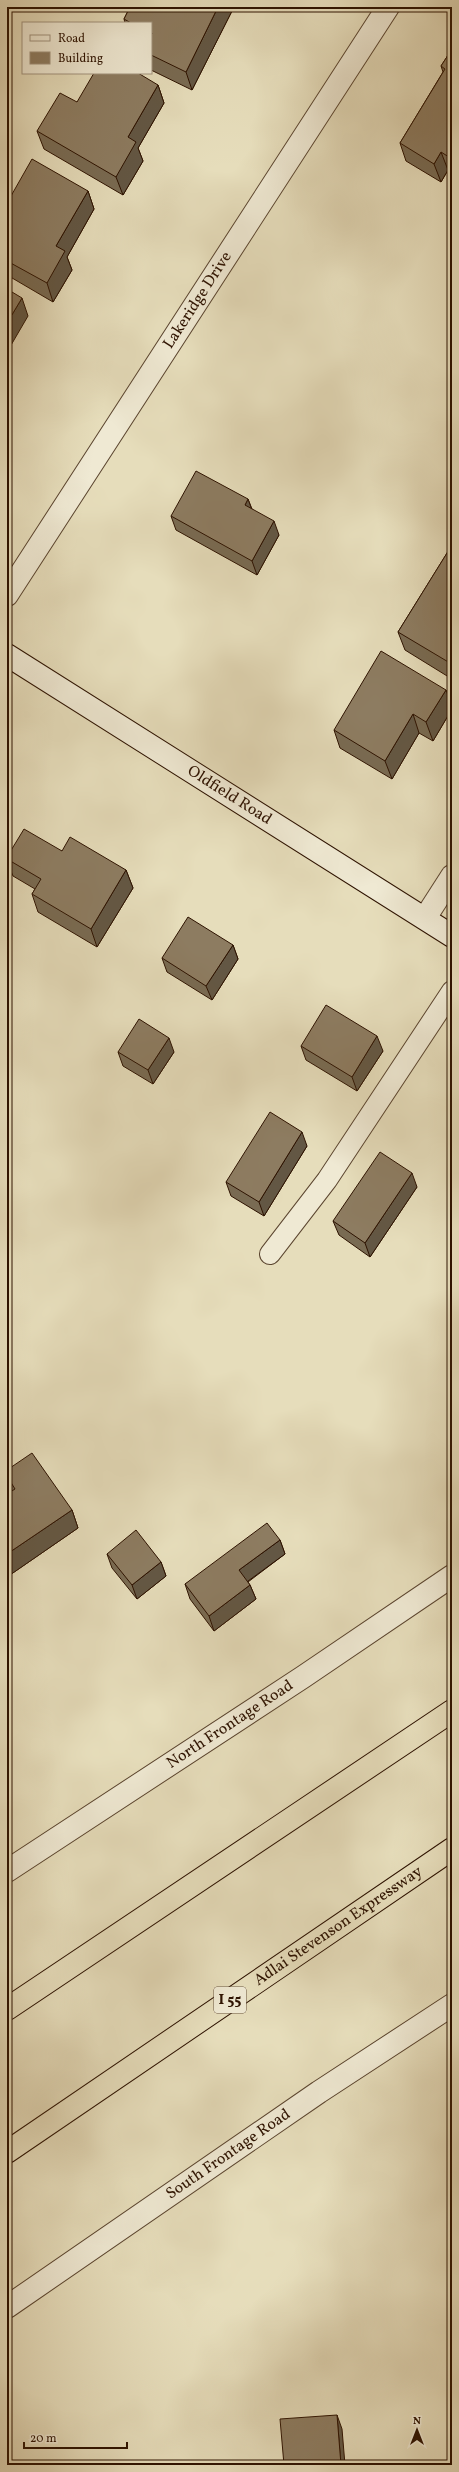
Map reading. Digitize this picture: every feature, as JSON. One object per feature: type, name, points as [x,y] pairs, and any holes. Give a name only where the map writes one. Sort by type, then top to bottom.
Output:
[{"type":"highway","points":[[7,2009],[452,1711]]},
{"type":"highway","name":"Adlai Stevenson Expressway","points":[[7,2152],[452,1849]]},
{"type":"street","name":"Lakeridge Drive","points":[[7,595],[388,7]]},
{"type":"street","name":"Oldfield Road","points":[[7,655],[452,936]]},
{"type":"street","points":[[424,918],[452,876]]},
{"type":"street","name":"North Frontage Road","points":[[7,1870],[285,1689],[452,1576]]},
{"type":"street","name":"South Frontage Road","points":[[7,2307],[319,2092],[452,2005]]},
{"type":"lane","points":[[270,1254],[327,1180],[452,991]]},
{"type":"building","points":[[130,7],[218,7],[186,72],[152,55],[152,22],[129,22],[124,19]]},
{"type":"building","points":[[452,49],[452,159],[441,152],[434,164],[400,143],[445,69],[441,66]]},
{"type":"building","points":[[93,74],[140,74],[158,85],[128,137],[136,142],[116,177],[37,131],[60,93],[77,102]]},
{"type":"building","points":[[32,159],[88,191],[56,246],[65,251],[47,283],[7,261],[7,203]]},
{"type":"building","points":[[7,289],[22,298],[7,323]]},
{"type":"building","points":[[196,471],[248,499],[245,505],[274,521],[252,561],[171,516]]},
{"type":"building","points":[[452,545],[452,659],[450,663],[398,632]]},
{"type":"building","points":[[381,651],[446,690],[426,722],[413,714],[385,761],[334,730]]},
{"type":"building","points":[[24,829],[62,851],[70,837],[126,870],[91,929],[32,894],[41,879],[7,859]]},
{"type":"building","points":[[188,917],[233,945],[206,986],[162,958]]},
{"type":"building","points":[[326,1005],[377,1036],[352,1077],[301,1046]]},
{"type":"building","points":[[139,1019],[169,1038],[148,1070],[118,1052]]},
{"type":"building","points":[[270,1112],[302,1132],[259,1202],[226,1182]]},
{"type":"building","points":[[452,1124],[452,1131],[449,1129]]},
{"type":"building","points":[[380,1152],[412,1173],[365,1243],[333,1221]]},
{"type":"building","points":[[32,1453],[72,1510],[7,1554],[7,1494],[15,1489],[7,1476],[7,1470]]},
{"type":"building","points":[[267,1523],[280,1540],[239,1570],[250,1585],[209,1616],[185,1584]]},
{"type":"building","points":[[136,1530],[161,1562],[132,1585],[107,1554]]},
{"type":"building","points":[[337,2415],[341,2465],[284,2465],[280,2419]]}]
